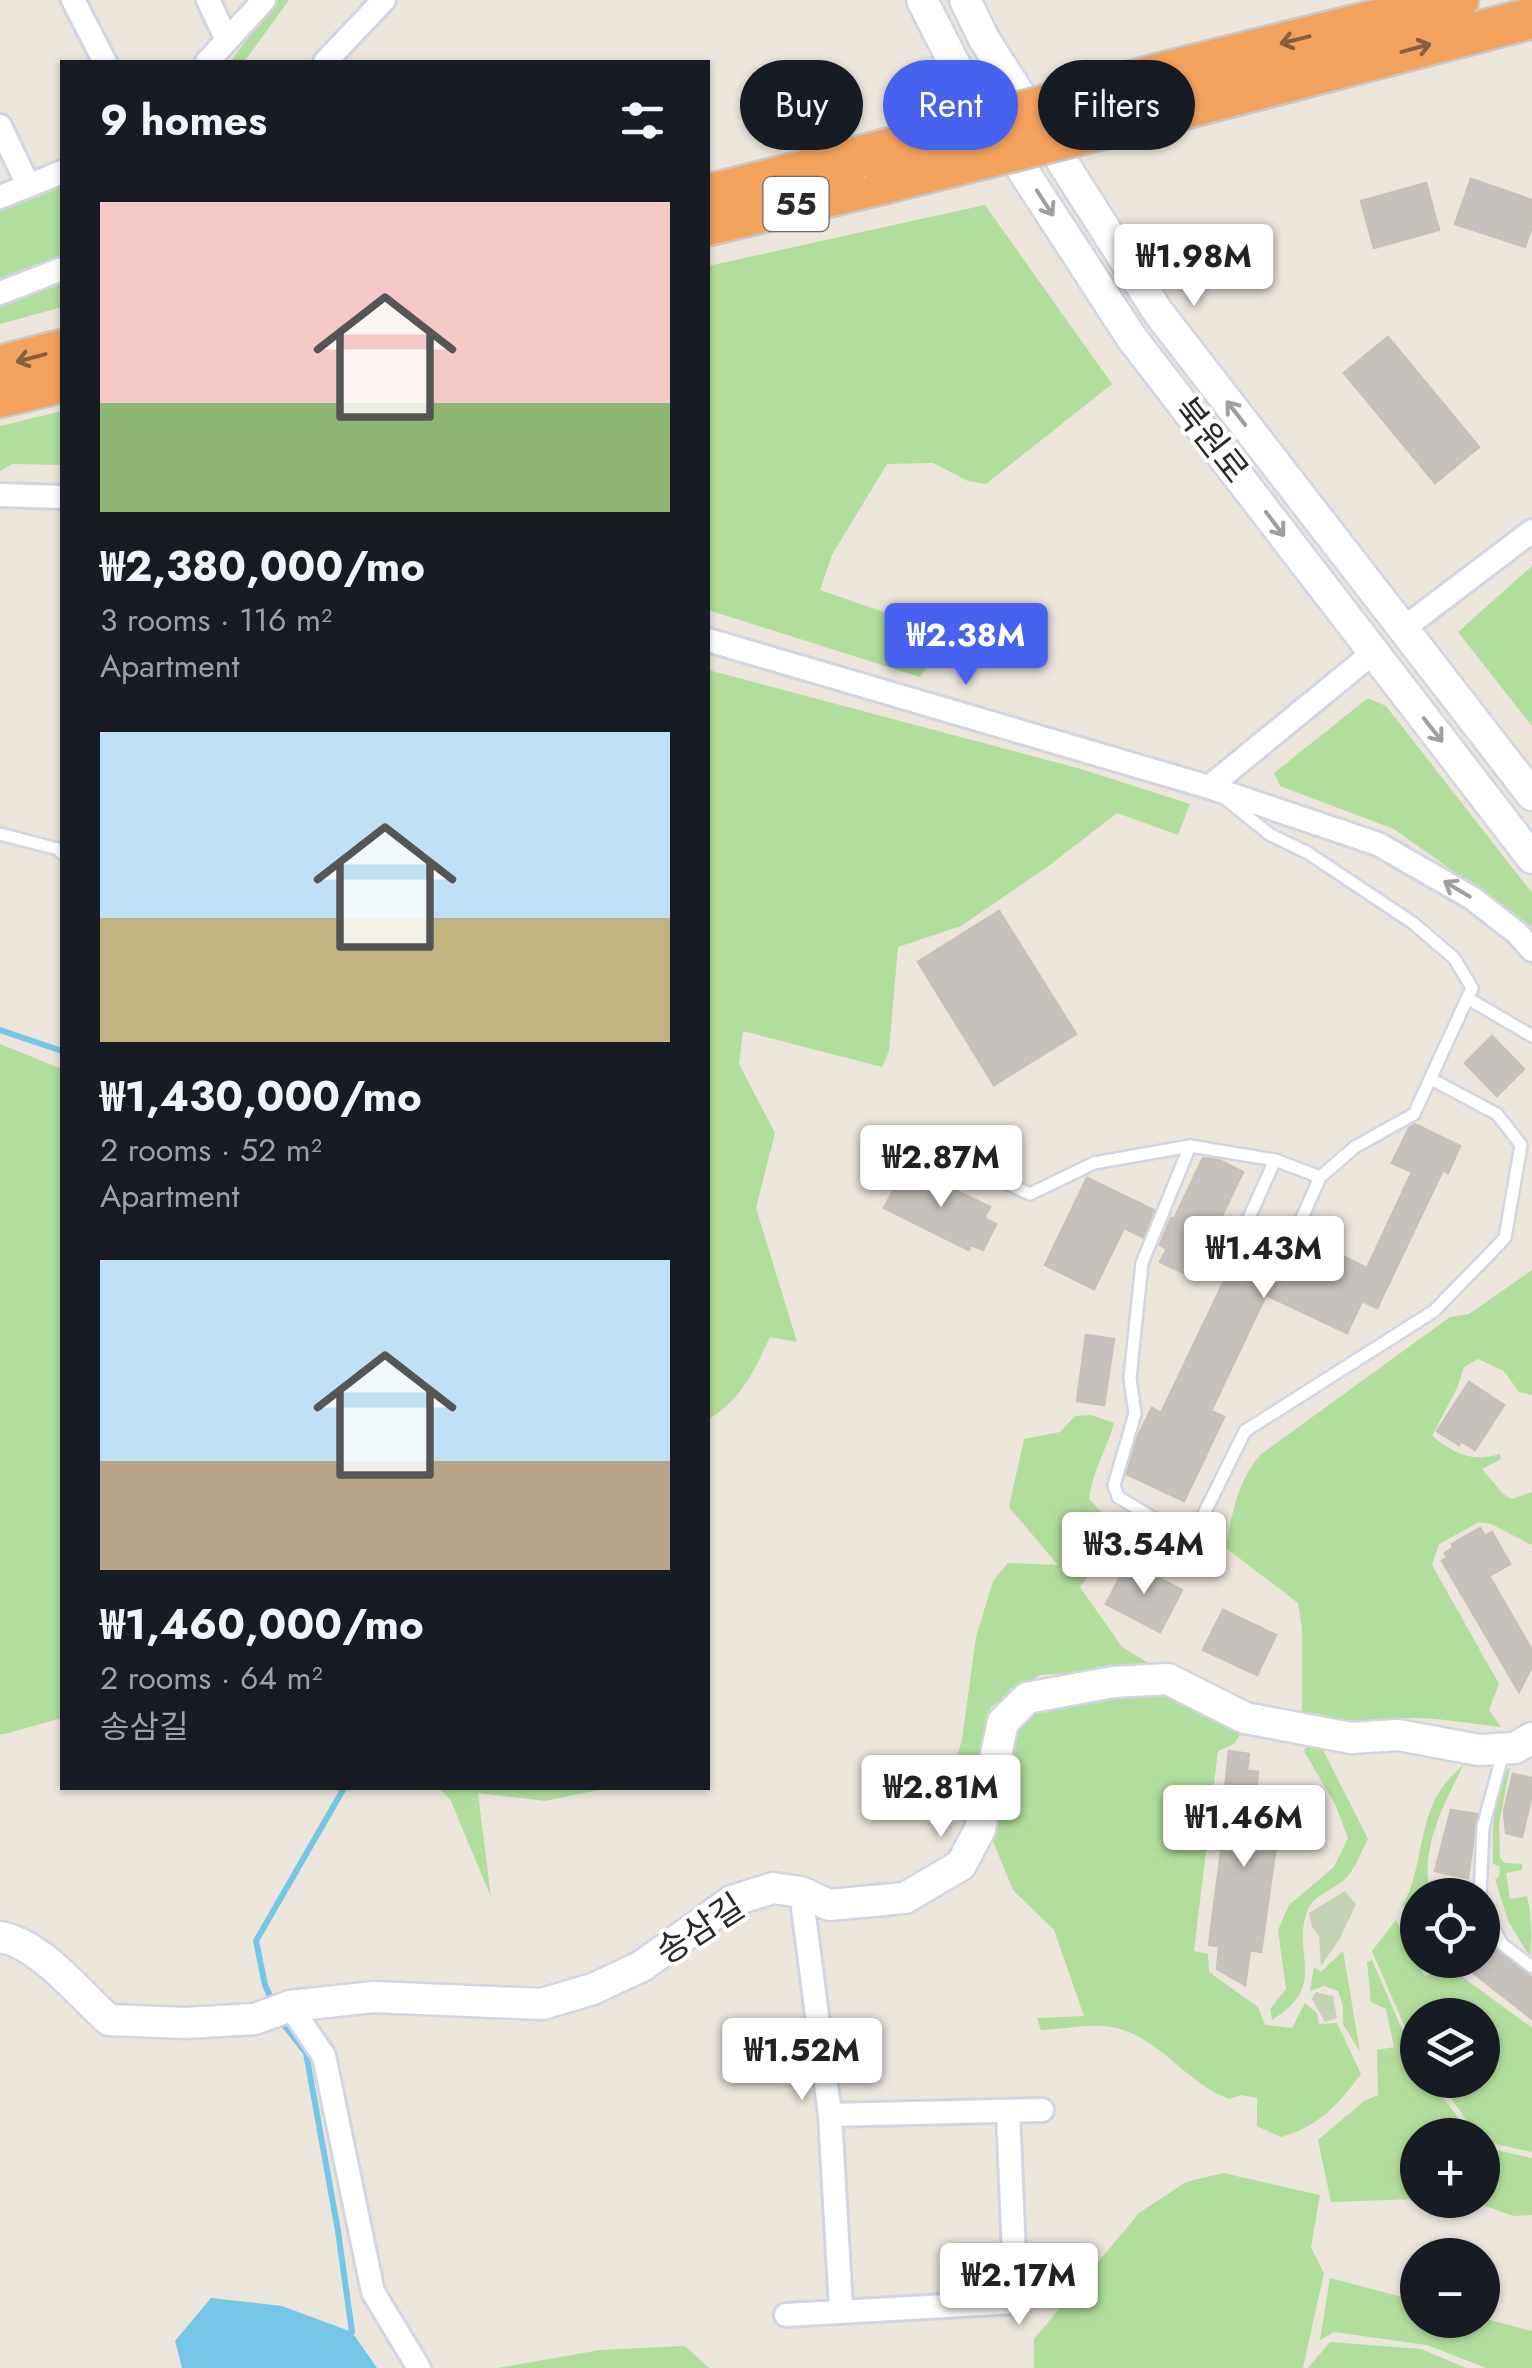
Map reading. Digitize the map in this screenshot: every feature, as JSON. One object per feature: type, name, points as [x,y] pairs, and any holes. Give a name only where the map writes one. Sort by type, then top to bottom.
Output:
[{"type":"highway","name":"55","points":[[710,224],[1162,73],[1458,0]]},
{"type":"highway","name":"55","points":[[710,195],[872,170],[1186,108],[1524,20]]},
{"type":"highway","points":[[0,366],[60,351]]},
{"type":"highway","points":[[0,398],[60,383]]},
{"type":"street","points":[[73,0],[103,60]]},
{"type":"street","points":[[208,0],[228,40]]},
{"type":"street","points":[[209,60],[264,0]]},
{"type":"street","points":[[327,60],[384,0]]},
{"type":"street","name":"북원로","points":[[922,0],[957,68],[1131,336],[1532,858]]},
{"type":"street","name":"북원로","points":[[965,0],[984,39],[1158,312],[1532,795]]},
{"type":"street","points":[[0,126],[28,185]]},
{"type":"street","points":[[0,197],[60,173]]},
{"type":"street","points":[[0,293],[60,270]]},
{"type":"street","points":[[0,495],[60,497]]},
{"type":"street","points":[[1209,787],[1404,628],[1529,536]]},
{"type":"street","points":[[710,641],[1209,787],[1378,844],[1472,898],[1517,933],[1532,950]]},
{"type":"street","name":"송삼길","points":[[0,1938],[13,1940],[65,1976],[109,2020],[185,2023],[374,1997],[542,2004],[593,1989],[642,1966],[732,1901],[772,1888],[801,1892],[829,1904],[905,1898],[961,1865],[980,1829],[1003,1722],[1026,1698],[1114,1682],[1168,1679],[1244,1718],[1351,1738],[1398,1734],[1479,1750],[1518,1743]]},
{"type":"street","points":[[801,1892],[830,2115],[841,2310]]},
{"type":"street","points":[[281,2009],[324,2056],[372,2292],[419,2368]]},
{"type":"street","points":[[786,2314],[1016,2302],[1008,2110]]},
{"type":"street","points":[[830,2115],[1042,2110]]},
{"type":"lane","points":[[1209,787],[1270,834],[1308,853],[1413,923],[1454,958],[1472,988],[1414,1114],[1355,1147],[1320,1178],[1285,1257],[1240,1238],[1275,1160]]},
{"type":"lane","points":[[0,834],[60,851]]},
{"type":"lane","points":[[1469,999],[1532,1036]]},
{"type":"lane","points":[[1190,1146],[1142,1263],[1130,1378],[1135,1414],[1114,1485],[1118,1497],[1178,1533],[1202,1518],[1245,1431],[1434,1311],[1505,1238],[1521,1145],[1496,1114],[1431,1079]]},
{"type":"lane","points":[[944,1155],[1030,1194],[1094,1162],[1190,1146],[1275,1160],[1320,1178]]},
{"type":"lane","points":[[1481,1878],[1483,1827],[1518,1743]]},
{"type":"lane","points":[[1500,1940],[1532,1967]]},
{"type":"green space","points":[[276,0],[289,0],[245,60],[231,60]]},
{"type":"green space","points":[[60,185],[60,308],[0,324],[0,211]]},
{"type":"green space","points":[[985,205],[1112,384],[986,484],[968,481],[933,463],[887,464],[832,555],[820,590],[950,635],[920,677],[710,611],[710,266]]},
{"type":"green space","points":[[60,411],[60,465],[12,464],[0,471],[0,426]]},
{"type":"green space","points":[[1532,566],[1532,726],[1458,632]]},
{"type":"green space","points":[[710,671],[1081,769],[1190,804],[1178,835],[1117,813],[961,926],[898,947],[889,1051],[882,1067],[743,1031],[739,1064],[775,1133],[756,1208],[797,1342],[770,1337],[738,1394],[710,1418]]},
{"type":"green space","points":[[1368,698],[1386,706],[1532,893],[1532,927],[1394,829],[1280,786],[1274,773]]},
{"type":"green space","points":[[0,1044],[60,1068],[60,1719],[0,1734]]},
{"type":"green space","points":[[1532,1270],[1532,1395],[1519,1392],[1504,1371],[1478,1359],[1464,1367],[1432,1436],[1463,1455],[1500,1454],[1501,1459],[1482,1469],[1503,1494],[1512,1499],[1532,1492],[1532,1545],[1479,1522],[1439,1544],[1432,1565],[1499,1684],[1489,1710],[1501,1727],[1424,1718],[1329,1719],[1302,1711],[1302,1628],[1298,1603],[1226,1548],[1233,1511],[1246,1476],[1260,1455],[1450,1317],[1469,1314]]},
{"type":"green space","points":[[1091,1415],[1114,1423],[1089,1499],[1122,1533],[1080,1587],[1122,1647],[1155,1667],[1040,1675],[991,1707],[975,1805],[952,1776],[962,1739],[976,1637],[993,1581],[1008,1563],[1058,1565],[1009,1507],[1024,1439],[1060,1432],[1075,1416]]},
{"type":"green space","points":[[1167,1691],[1243,1729],[1234,1744],[1218,1751],[1194,1951],[1208,1954],[1209,1972],[1258,2007],[1265,2025],[1292,2028],[1305,2003],[1317,2013],[1319,2024],[1337,2023],[1361,2074],[1326,2113],[1281,2137],[1257,2126],[1257,2098],[1241,2095],[1229,2099],[1213,2092],[1144,2039],[1111,2027],[1041,2030],[1037,2018],[1084,2016],[1054,1930],[1013,1890],[992,1839],[1014,1729],[1035,1708]]},
{"type":"green space","points":[[1311,1742],[1322,1748],[1368,1839],[1348,1876],[1308,1909],[1300,1994],[1272,2020],[1270,2009],[1286,1989],[1278,1930],[1289,1905],[1334,1867],[1348,1838],[1335,1804],[1304,1751]]},
{"type":"green space","points":[[1464,1764],[1435,1827],[1428,1878],[1413,1878],[1432,1807],[1443,1786]]},
{"type":"green space","points":[[1510,1767],[1499,1824],[1500,1858],[1505,1863],[1522,1864],[1522,1870],[1506,1873],[1510,1899],[1527,1896],[1530,1957],[1508,1921],[1497,1878],[1500,1866],[1493,1864],[1496,1799]]},
{"type":"green space","points":[[441,1790],[598,1790],[545,1801],[478,1793],[491,1897],[451,1801]]},
{"type":"green space","points":[[1345,1891],[1356,1904],[1321,1966],[1319,1936],[1309,1913]]},
{"type":"green space","points":[[1396,1920],[1400,1928],[1400,1978],[1464,1978],[1491,1998],[1400,1998],[1400,2016],[1372,1951]]},
{"type":"green space","points":[[1343,1951],[1360,2052],[1343,2024],[1338,1991],[1324,1986],[1310,1991],[1314,1967],[1321,1972]]},
{"type":"green space","points":[[1372,1960],[1400,2025],[1400,2098],[1443,2098],[1458,2118],[1400,2118],[1400,2200],[1331,2202],[1318,2140],[1364,2101],[1378,2095],[1377,2050],[1394,2047],[1386,2009],[1371,2002],[1367,1962]]},
{"type":"green space","points":[[1316,1992],[1333,1996],[1337,2018],[1325,2022],[1312,1999]]},
{"type":"green space","points":[[1500,2004],[1532,2028],[1532,2152],[1500,2145],[1500,2118],[1465,2118],[1451,2098],[1500,2098]]},
{"type":"green space","points":[[1500,2151],[1532,2158],[1532,2215],[1513,2216],[1500,2211]]},
{"type":"green space","points":[[1223,2173],[1320,2195],[1311,2247],[1324,2273],[1303,2368],[1034,2368],[1034,2339],[1139,2213],[1186,2182]]},
{"type":"green space","points":[[1330,2278],[1400,2297],[1400,2338],[1500,2338],[1500,2323],[1532,2331],[1532,2368],[1486,2368],[1427,2345],[1334,2332],[1320,2340]]},
{"type":"green space","points":[[1330,2342],[1421,2349],[1466,2368],[1308,2368]]},
{"type":"green space","points":[[685,2346],[709,2368],[498,2368],[600,2350]]},
{"type":"water","points":[[211,2298],[282,2306],[352,2332],[377,2368],[182,2368],[175,2341]]},
{"type":"building","points":[[1471,179],[1532,200],[1532,226],[1525,247],[1455,224]]},
{"type":"building","points":[[1426,183],[1439,230],[1374,248],[1361,201]]},
{"type":"building","points":[[1388,337],[1479,447],[1435,483],[1344,373]]},
{"type":"building","points":[[999,911],[1076,1034],[994,1085],[918,962]]},
{"type":"building","points":[[1492,1036],[1524,1069],[1497,1096],[1465,1063]]},
{"type":"building","points":[[1415,1124],[1460,1146],[1448,1173],[1443,1170],[1377,1308],[1362,1301],[1347,1333],[1266,1295],[1211,1411],[1224,1417],[1184,1501],[1127,1474],[1138,1436],[1152,1408],[1161,1413],[1227,1275],[1191,1258],[1184,1273],[1160,1262],[1167,1249],[1160,1245],[1171,1218],[1174,1219],[1203,1158],[1219,1160],[1243,1172],[1213,1234],[1295,1274],[1311,1241],[1367,1268],[1412,1172],[1392,1163],[1409,1128]]},
{"type":"building","points":[[906,1166],[990,1207],[984,1218],[996,1224],[983,1250],[971,1245],[969,1250],[884,1208]]},
{"type":"building","points":[[1087,1178],[1154,1210],[1143,1237],[1124,1228],[1094,1289],[1045,1265]]},
{"type":"building","points":[[1086,1335],[1114,1339],[1104,1405],[1077,1401]]},
{"type":"building","points":[[1469,1382],[1504,1405],[1475,1450],[1437,1431]]},
{"type":"building","points":[[1480,1528],[1485,1536],[1492,1532],[1510,1564],[1489,1576],[1532,1650],[1532,1666],[1519,1692],[1442,1561],[1452,1544]]},
{"type":"building","points":[[1128,1562],[1182,1590],[1160,1632],[1106,1604]]},
{"type":"building","points":[[1223,1610],[1276,1635],[1257,1675],[1203,1650]]},
{"type":"building","points":[[1229,1751],[1249,1754],[1247,1771],[1258,1772],[1255,1799],[1282,1803],[1261,1952],[1250,1950],[1245,1985],[1217,1969],[1219,1946],[1209,1945],[1229,1790],[1225,1789]]},
{"type":"building","points":[[1513,1774],[1532,1778],[1522,1837],[1506,1833],[1504,1811]]},
{"type":"building","points":[[1451,1810],[1477,1814],[1468,1878],[1435,1871]]},
{"type":"building","points":[[1500,1952],[1532,1978],[1532,2019],[1480,1978],[1500,1978]]},
{"type":"waterway","points":[[0,1030],[60,1050]]},
{"type":"waterway","points":[[274,2005],[265,1985],[256,1941],[343,1790]]},
{"type":"waterway","points":[[281,2021],[306,2053],[352,2332]]}]
